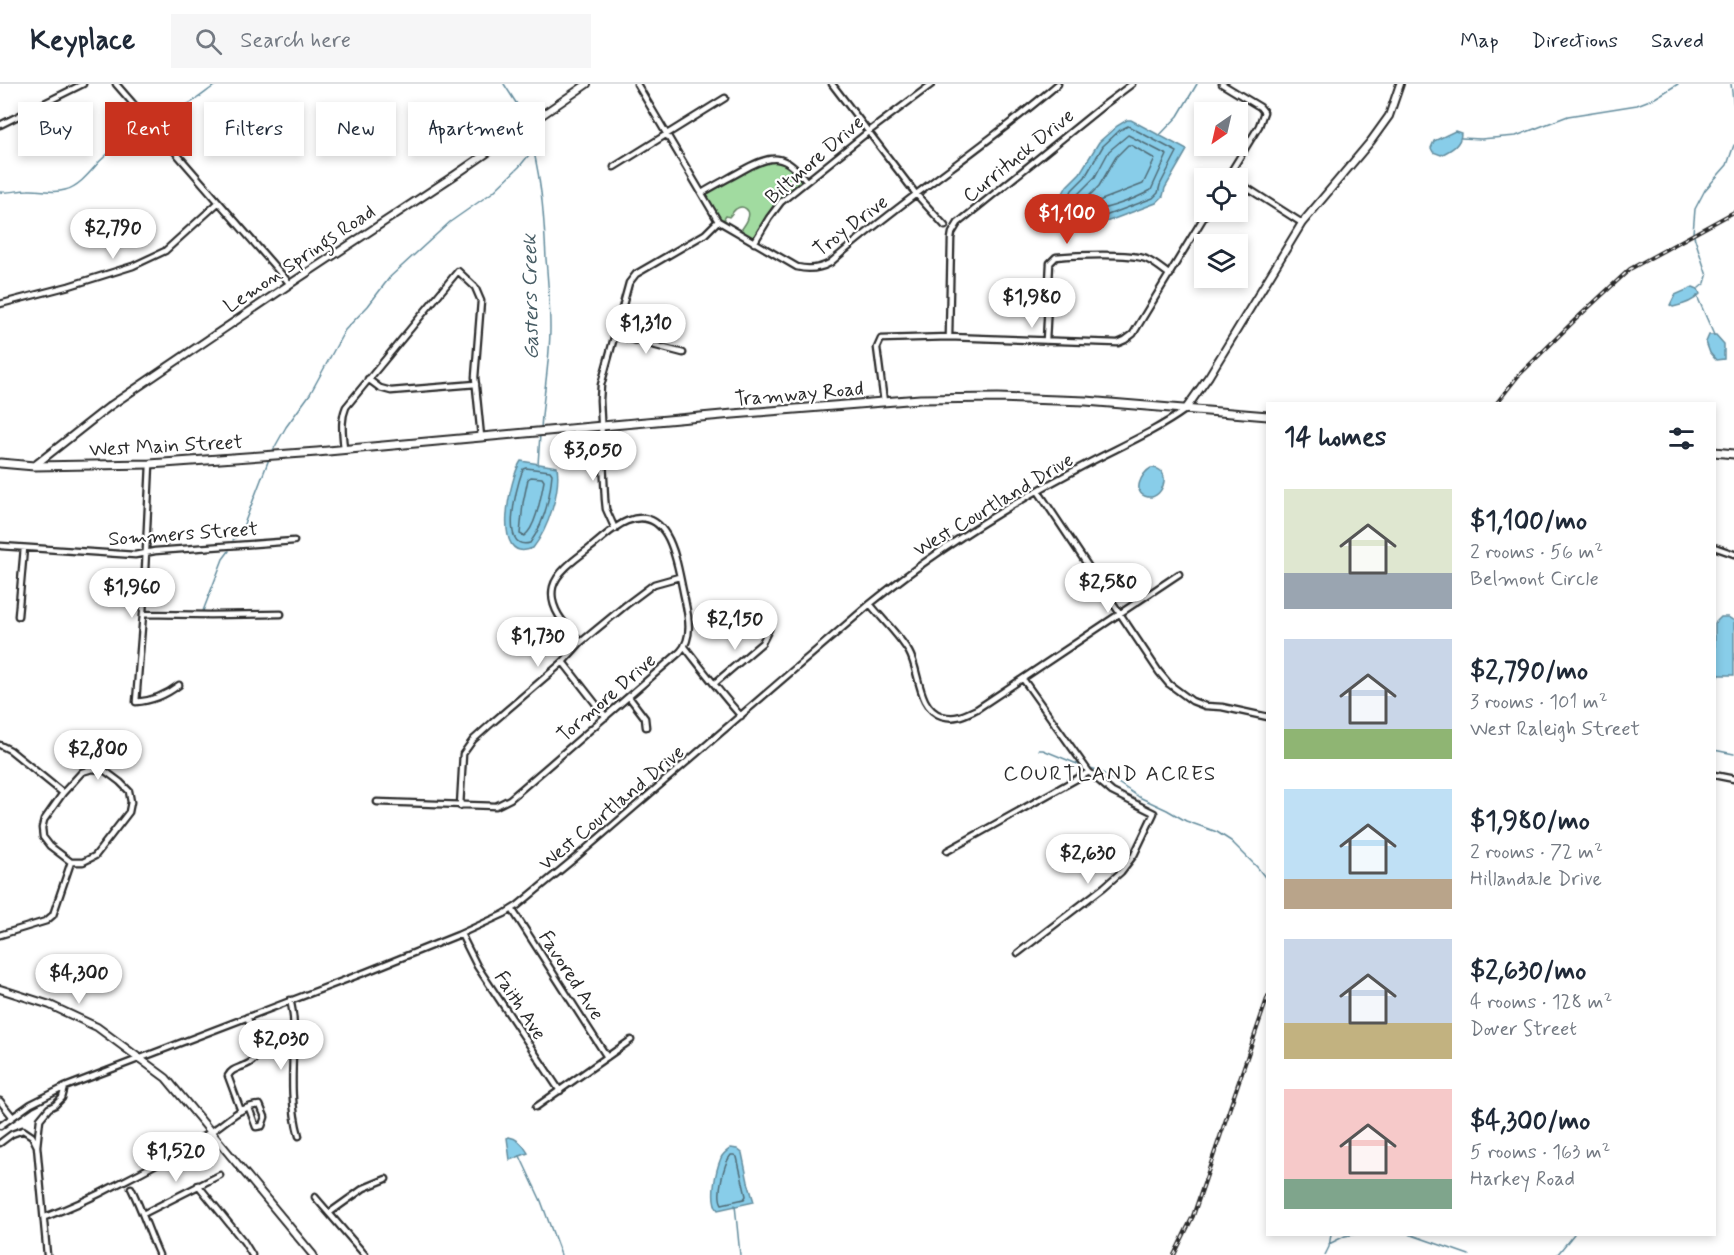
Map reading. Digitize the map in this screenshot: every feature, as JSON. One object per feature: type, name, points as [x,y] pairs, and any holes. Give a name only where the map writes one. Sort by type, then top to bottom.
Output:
[{"type":"main road","name":"Tramway Road","points":[[333,451],[920,399],[998,398],[1086,401],[1266,416]]},
{"type":"main road","name":"West Main Street","points":[[0,463],[34,466],[150,464],[333,451]]},
{"type":"main road","points":[[1716,453],[1734,454]]},
{"type":"street","points":[[0,125],[83,84]]},
{"type":"street","points":[[116,84],[290,284]]},
{"type":"street","name":"Lemon Springs Road","points":[[34,466],[110,406],[587,84]]},
{"type":"street","name":"Troy Drive","points":[[637,84],[718,221],[797,267],[812,269],[822,268],[830,263],[916,194],[1024,113],[1058,84]]},
{"type":"street","points":[[832,84],[916,194],[945,226]]},
{"type":"street","name":"Biltmore Drive","points":[[754,243],[775,210],[806,181],[932,84]]},
{"type":"street","points":[[1046,84],[1051,90]]},
{"type":"street","name":"Currituck Drive","points":[[949,337],[951,239],[958,224],[1132,84]]},
{"type":"street","points":[[1222,84],[1260,107],[1264,112],[1259,126],[1235,168]]},
{"type":"street","points":[[1185,410],[1215,366],[1302,224],[1389,117],[1400,84]]},
{"type":"street","points":[[614,167],[725,98]]},
{"type":"street","points":[[702,193],[758,162],[768,159],[777,159],[793,165],[806,181]]},
{"type":"street","points":[[1248,189],[1302,224]]},
{"type":"street","points":[[0,304],[133,266],[165,252],[219,202]]},
{"type":"street","points":[[615,529],[606,509],[600,400],[601,386],[629,283],[636,274],[705,234],[718,221]]},
{"type":"street","points":[[884,402],[877,348],[881,339],[949,337],[1118,343],[1125,340],[1133,334],[1201,222]]},
{"type":"street","points":[[1046,341],[1050,263],[1056,257],[1145,259],[1158,265],[1170,275]]},
{"type":"street","points":[[344,450],[342,426],[344,412],[351,400],[458,271],[475,286],[481,301],[476,384],[481,437]]},
{"type":"street","points":[[615,335],[683,353]]},
{"type":"street","points":[[368,380],[380,388],[391,391],[476,384]]},
{"type":"street","name":"West Courtland Drive","points":[[0,1126],[31,1104],[65,1087],[461,934],[512,909],[574,859],[870,604],[935,554],[1038,490],[1173,419],[1185,410]]},
{"type":"street","points":[[150,464],[143,614],[136,702],[159,697],[179,685]]},
{"type":"street","points":[[1038,490],[1159,672],[1181,694],[1205,706],[1222,707],[1266,717]]},
{"type":"street","points":[[580,642],[561,620],[554,606],[553,587],[563,570],[627,521],[643,518],[659,525],[668,536],[674,549],[689,634],[685,647],[741,716]]},
{"type":"street","name":"Sommers Street","points":[[1,546],[135,555],[155,551],[294,541]]},
{"type":"street","points":[[18,616],[24,548]]},
{"type":"street","points":[[1716,548],[1734,554]]},
{"type":"street","points":[[870,604],[908,650],[927,704],[936,714],[951,718],[964,716],[1023,679],[1179,574]]},
{"type":"street","points":[[460,806],[463,754],[473,741],[563,662],[580,642],[654,584],[679,577]]},
{"type":"street","points":[[143,614],[281,614]]},
{"type":"street","points":[[715,683],[762,644],[769,629]]},
{"type":"street","name":"Tormore Drive","points":[[377,802],[496,807],[510,799],[685,647]]},
{"type":"street","points":[[563,662],[606,717]]},
{"type":"street","points":[[1018,953],[1121,872],[1134,855],[1154,813],[1112,792],[1089,772],[1023,679]]},
{"type":"street","points":[[629,697],[645,718],[646,727]]},
{"type":"street","points":[[0,745],[10,750],[63,793]]},
{"type":"street","points":[[92,769],[104,770],[129,791],[131,802],[129,812],[95,856],[83,862],[71,862],[50,846],[43,837],[44,819],[82,772],[92,769]]},
{"type":"street","points":[[947,851],[1089,772]]},
{"type":"street","points":[[1716,775],[1734,779]]},
{"type":"street","points":[[0,935],[46,921],[53,915],[71,862]]},
{"type":"street","name":"Favored Ave","points":[[512,909],[607,1057]]},
{"type":"street","name":"Faith Ave","points":[[461,934],[477,966],[560,1091]]},
{"type":"street","points":[[0,989],[50,1005],[97,1027],[140,1057],[173,1084],[313,1255]]},
{"type":"street","points":[[290,1000],[294,1027],[293,1104],[299,1136]]},
{"type":"street","points":[[241,1111],[228,1076],[232,1070],[249,1065],[254,1061],[258,1052],[259,1044],[247,1017]]},
{"type":"street","points":[[536,1107],[631,1040]]},
{"type":"street","points":[[47,1255],[37,1146],[40,1119],[62,1098],[65,1087]]},
{"type":"street","points":[[0,1101],[12,1116]]},
{"type":"street","points":[[45,1217],[115,1186],[211,1132],[241,1111],[249,1108],[259,1105],[262,1107],[265,1120],[260,1127],[256,1126],[249,1108]]},
{"type":"street","points":[[0,1143],[12,1134],[23,1130],[32,1136],[37,1146]]},
{"type":"street","points":[[143,1214],[220,1175]]},
{"type":"street","points":[[329,1213],[364,1188],[386,1179]]},
{"type":"street","points":[[198,1185],[252,1255]]},
{"type":"street","points":[[130,1188],[159,1255]]},
{"type":"street","points":[[315,1197],[365,1255]]},
{"type":"green space","points":[[769,162],[789,166],[803,181],[773,209],[753,240],[740,232],[747,222],[746,209],[741,207],[729,217],[726,216],[725,223],[720,219],[705,193]]},
{"type":"water","points":[[1127,120],[1187,150],[1165,188],[1163,196],[1156,203],[1098,225],[1073,223],[1060,210],[1062,195],[1067,186],[1080,173],[1099,142]]},
{"type":"water","points":[[1455,131],[1461,133],[1461,137],[1455,147],[1441,155],[1433,152],[1431,148],[1434,141]]},
{"type":"water","points":[[1693,287],[1698,289],[1700,294],[1697,297],[1680,305],[1673,307],[1670,305],[1675,295]]},
{"type":"water","points":[[1709,335],[1716,335],[1724,344],[1724,359],[1716,360],[1710,353],[1706,342]]},
{"type":"water","points":[[521,461],[557,467],[558,477],[555,498],[544,531],[533,548],[520,550],[511,544],[507,533],[507,517],[512,484]]},
{"type":"water","points":[[1151,468],[1162,472],[1164,483],[1158,493],[1148,497],[1140,492],[1139,483]]},
{"type":"water","points":[[1721,617],[1728,617],[1734,621],[1734,675],[1716,675],[1716,622]]},
{"type":"water","points":[[507,1138],[523,1145],[528,1153],[510,1160]]},
{"type":"water","points":[[731,1148],[742,1153],[754,1202],[718,1210],[714,1199],[715,1177],[722,1156]]},
{"type":"waterway","points":[[0,192],[24,190],[56,192],[70,188],[80,182],[100,161],[121,144],[217,84]]},
{"type":"waterway","name":"Gasters Creek","points":[[504,84],[516,102]]},
{"type":"waterway","points":[[1159,136],[1178,116],[1197,84]]},
{"type":"waterway","points":[[1461,138],[1516,136],[1568,116],[1637,105],[1655,98],[1678,84]]},
{"type":"waterway","points":[[1731,84],[1734,107]]},
{"type":"waterway","points":[[1699,288],[1705,283],[1707,276],[1693,233],[1695,209],[1705,190],[1727,165],[1734,145]]},
{"type":"waterway","points":[[272,452],[286,427],[310,394],[345,330],[368,306],[390,277],[450,222],[493,192],[528,156]]},
{"type":"waterway","name":"Gasters Creek","points":[[535,156],[544,225],[550,328],[541,429]]},
{"type":"waterway","points":[[1697,296],[1714,335]]},
{"type":"waterway","name":"Gasters Creek","points":[[538,465],[540,434]]},
{"type":"waterway","points":[[233,540],[241,532],[269,459]]},
{"type":"waterway","points":[[203,611],[223,559],[229,551]]},
{"type":"waterway","points":[[1716,681],[1719,674]]},
{"type":"waterway","points":[[1039,750],[1082,766]]},
{"type":"waterway","points":[[1716,750],[1734,754]]},
{"type":"waterway","points":[[1087,767],[1100,771],[1139,797],[1186,821],[1217,832],[1231,841],[1266,878]]},
{"type":"waterway","points":[[520,1156],[541,1201],[561,1255]]},
{"type":"waterway","points":[[735,1205],[740,1255]]},
{"type":"waterway","points":[[1325,1255],[1331,1236]]},
{"type":"waterway","points":[[1329,1244],[1345,1236]]},
{"type":"waterway","points":[[1415,1236],[1469,1255]]},
{"type":"waterway","points":[[1557,1255],[1572,1236]]},
{"type":"railway","points":[[1498,402],[1518,376],[1630,269],[1734,212]]},
{"type":"railway","points":[[1174,1255],[1193,1216],[1266,1002]]},
{"type":"district","name":"COURTLAND ACRES","points":[[1110,773]]}]
